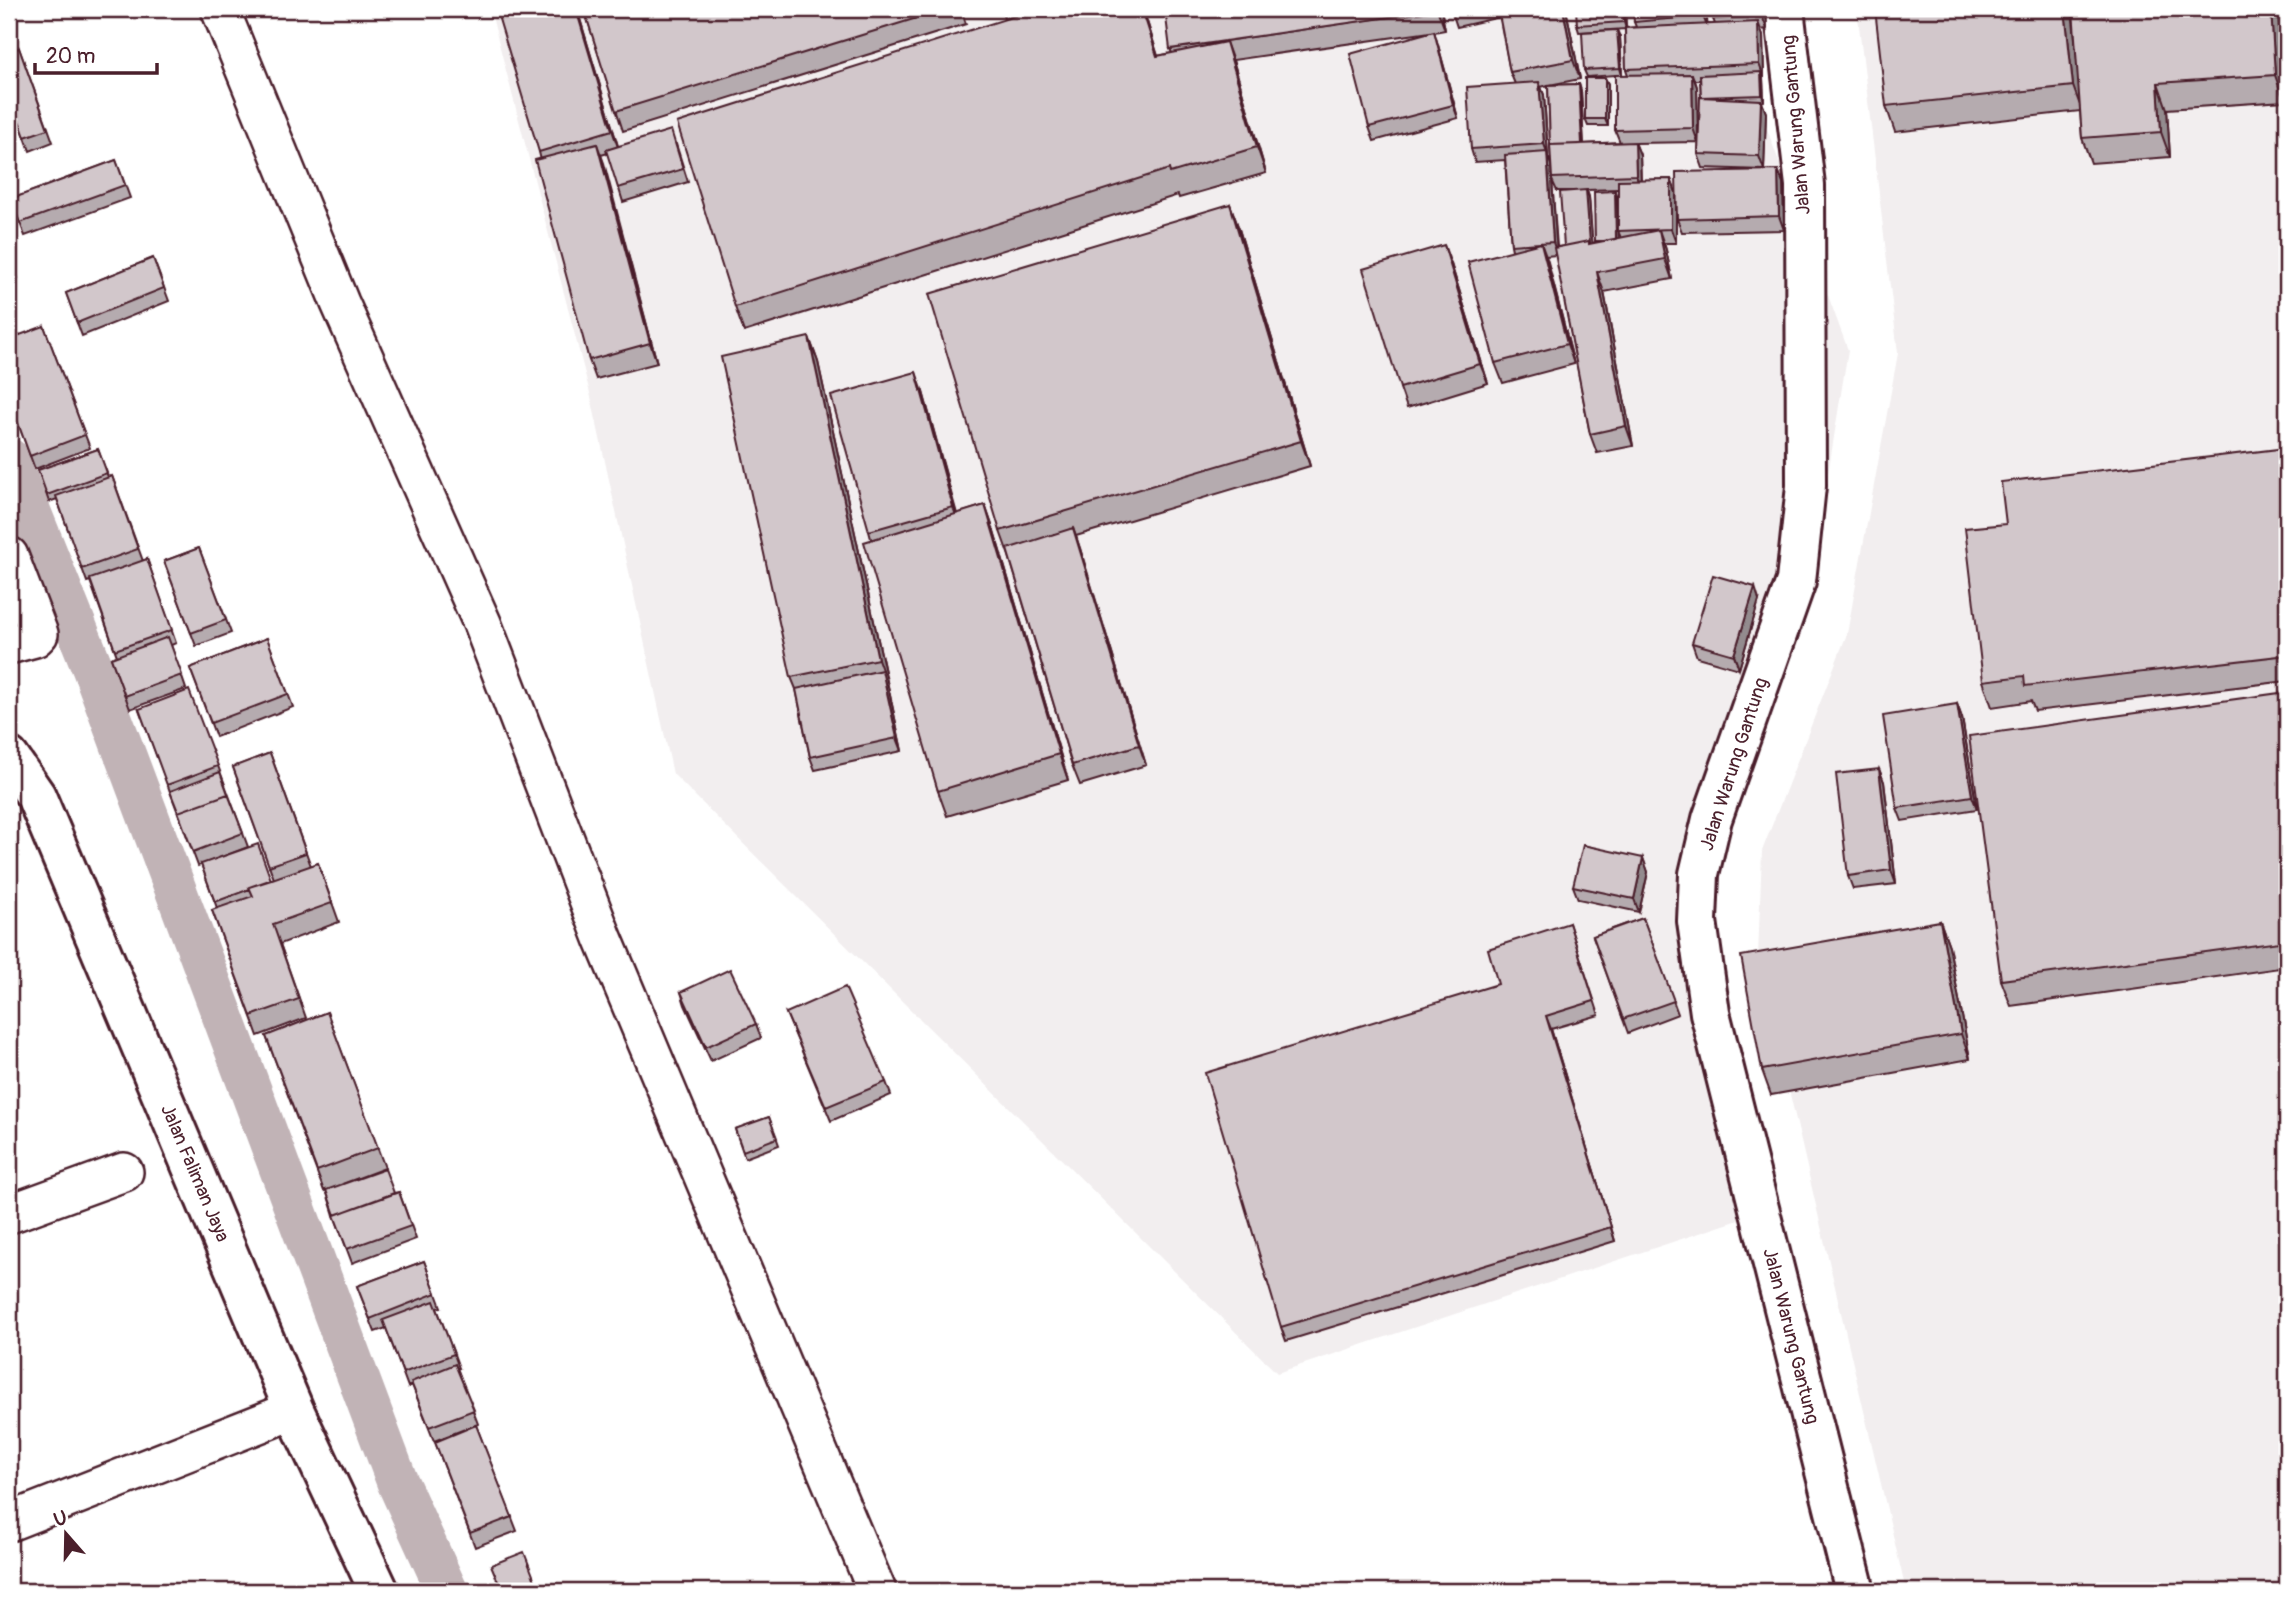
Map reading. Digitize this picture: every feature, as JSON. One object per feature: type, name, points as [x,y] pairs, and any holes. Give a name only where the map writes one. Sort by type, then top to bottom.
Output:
[{"type":"street","points":[[220,9],[340,303],[482,623],[603,937],[877,1591]]},
{"type":"street","name":"Jalan Warung Gantung","points":[[1784,9],[1805,184],[1806,486],[1796,581],[1712,819],[1699,874],[1697,921],[1710,1013],[1855,1591]]},
{"type":"street","points":[[9,556],[38,630],[38,636],[20,642]]},
{"type":"street","name":"Jalan Faliman Jaya","points":[[9,757],[36,796],[294,1410],[379,1591]]},
{"type":"street","points":[[9,1214],[124,1172]]},
{"type":"street","points":[[9,1522],[294,1410]]},
{"type":"shaded area","points":[[490,9],[1723,9],[1848,350],[1805,617],[1717,822],[1707,952],[1757,1214],[1277,1373],[673,774],[591,397]]},
{"type":"shaded area","points":[[1857,9],[2287,9],[2287,1591],[1906,1591],[1758,957],[1762,851],[1847,634],[1898,353]]},
{"type":"building","points":[[496,9],[576,9],[612,130],[539,152]]},
{"type":"building","points":[[584,9],[946,9],[616,111]]},
{"type":"building","points":[[1037,9],[1142,9],[1157,56],[1226,42],[1257,147],[1170,173],[1169,169],[735,307],[677,123]]},
{"type":"building","points":[[1165,9],[1437,9],[1438,10],[1170,49]]},
{"type":"building","points":[[1451,9],[1473,9],[1452,14]]},
{"type":"building","points":[[1498,9],[1563,9],[1573,60],[1510,72]]},
{"type":"building","points":[[1576,9],[1623,9],[1624,22],[1577,25]]},
{"type":"building","points":[[1633,9],[1702,9],[1703,16],[1634,22]]},
{"type":"building","points":[[1712,9],[1762,9],[1762,16],[1713,19]]},
{"type":"building","points":[[1875,9],[2065,9],[2073,86],[1886,106]]},
{"type":"building","points":[[2073,9],[2271,9],[2275,75],[2158,83],[2161,132],[2082,138]]},
{"type":"building","points":[[2283,9],[2287,9],[2287,51]]},
{"type":"building","points":[[1758,22],[1759,64],[1626,69],[1625,28]]},
{"type":"building","points":[[1617,30],[1620,68],[1584,70],[1582,32]]},
{"type":"building","points":[[1434,31],[1453,105],[1369,127],[1350,54]]},
{"type":"building","points":[[19,48],[48,129],[25,137],[9,92],[9,51]]},
{"type":"building","points":[[1761,72],[1762,95],[1701,97],[1700,75]]},
{"type":"building","points":[[1692,74],[1693,128],[1615,130],[1615,75]]},
{"type":"building","points":[[1585,78],[1605,78],[1605,119],[1585,119]]},
{"type":"building","points":[[1539,82],[1544,144],[1471,149],[1467,87]]},
{"type":"building","points":[[1579,84],[1582,144],[1550,145],[1548,85]]},
{"type":"building","points":[[1700,97],[1761,100],[1759,156],[1698,154]]},
{"type":"building","points":[[671,130],[683,169],[618,188],[606,150]]},
{"type":"building","points":[[1635,142],[1636,175],[1552,178],[1550,145]]},
{"type":"building","points":[[597,144],[650,343],[589,360],[535,160]]},
{"type":"building","points":[[1547,152],[1553,242],[1511,245],[1505,155]]},
{"type":"building","points":[[116,160],[125,185],[20,223],[11,199]]},
{"type":"building","points":[[1778,170],[1779,216],[1677,219],[1676,172]]},
{"type":"building","points":[[1671,179],[1671,229],[1618,231],[1618,180]]},
{"type":"building","points":[[1586,190],[1590,243],[1589,241],[1564,246],[1560,192]]},
{"type":"building","points":[[1615,191],[1616,239],[1595,241],[1594,192]]},
{"type":"building","points":[[1230,204],[1301,441],[1000,531],[929,294]]},
{"type":"building","points":[[1659,230],[1665,259],[1597,272],[1626,426],[1590,434],[1554,248]]},
{"type":"building","points":[[1541,243],[1567,344],[1495,363],[1468,262]]},
{"type":"building","points":[[1444,245],[1480,364],[1400,388],[1363,269]]},
{"type":"building","points":[[153,258],[164,288],[77,323],[66,293]]},
{"type":"building","points":[[44,326],[85,435],[30,456],[9,398],[9,339]]},
{"type":"building","points":[[809,337],[878,659],[791,677],[721,357]]},
{"type":"building","points":[[916,372],[953,507],[869,531],[831,396]]},
{"type":"building","points":[[2287,448],[2287,655],[2025,686],[2024,676],[1983,681],[1965,528],[2006,524],[2001,482]]},
{"type":"building","points":[[98,449],[107,473],[47,495],[38,470]]},
{"type":"building","points":[[112,476],[138,549],[82,569],[56,496]]},
{"type":"building","points":[[985,505],[1059,754],[938,791],[864,542]]},
{"type":"building","points":[[1073,528],[1139,745],[1072,765],[1007,549]]},
{"type":"building","points":[[199,548],[226,620],[191,633],[164,561]]},
{"type":"building","points":[[147,559],[172,630],[115,650],[90,579]]},
{"type":"building","points":[[1713,575],[1755,587],[1734,655],[1692,643]]},
{"type":"building","points":[[168,637],[182,675],[125,696],[111,658]]},
{"type":"building","points":[[267,638],[288,694],[211,723],[190,668]]},
{"type":"building","points":[[882,670],[897,738],[810,757],[796,689]]},
{"type":"building","points":[[189,690],[218,766],[167,785],[139,709]]},
{"type":"building","points":[[2287,692],[2287,941],[2001,980],[1969,736]]},
{"type":"building","points":[[1957,704],[1972,796],[1897,808],[1883,716]]},
{"type":"building","points":[[270,753],[306,853],[269,866],[233,767]]},
{"type":"building","points":[[1879,769],[1891,870],[1848,876],[1836,774]]},
{"type":"building","points":[[220,772],[228,794],[178,812],[170,791]]},
{"type":"building","points":[[228,794],[243,833],[193,852],[178,812]]},
{"type":"building","points":[[258,844],[271,880],[215,902],[201,864]]},
{"type":"building","points":[[1583,845],[1643,858],[1634,899],[1573,886]]},
{"type":"building","points":[[318,863],[332,903],[273,924],[299,999],[251,1016],[212,910],[253,896],[249,887]]},
{"type":"building","points":[[1643,918],[1674,1001],[1623,1019],[1593,936]]},
{"type":"building","points":[[1940,921],[1961,1034],[1762,1070],[1741,956]]},
{"type":"building","points":[[1569,923],[1594,1001],[1546,1016],[1611,1227],[1281,1327],[1205,1073],[1498,984],[1488,949]]},
{"type":"building","points":[[730,969],[756,1024],[706,1047],[681,992]]},
{"type":"building","points":[[845,987],[886,1082],[826,1107],[786,1013]]},
{"type":"building","points":[[327,1012],[378,1148],[317,1171],[266,1036]]},
{"type":"building","points":[[769,1117],[777,1138],[743,1151],[735,1129]]},
{"type":"building","points":[[385,1169],[394,1193],[335,1215],[326,1190]]},
{"type":"building","points":[[399,1192],[411,1226],[347,1249],[334,1215]]},
{"type":"building","points":[[424,1261],[436,1293],[370,1319],[357,1286]]},
{"type":"building","points":[[434,1301],[454,1354],[403,1373],[383,1320]]},
{"type":"building","points":[[455,1364],[474,1410],[429,1427],[411,1382]]},
{"type":"building","points":[[476,1425],[512,1517],[470,1533],[435,1442]]},
{"type":"building","points":[[524,1552],[539,1591],[502,1591],[491,1565]]},
{"type":"waterway","points":[[9,459],[93,669],[397,1481],[447,1591]]}]
